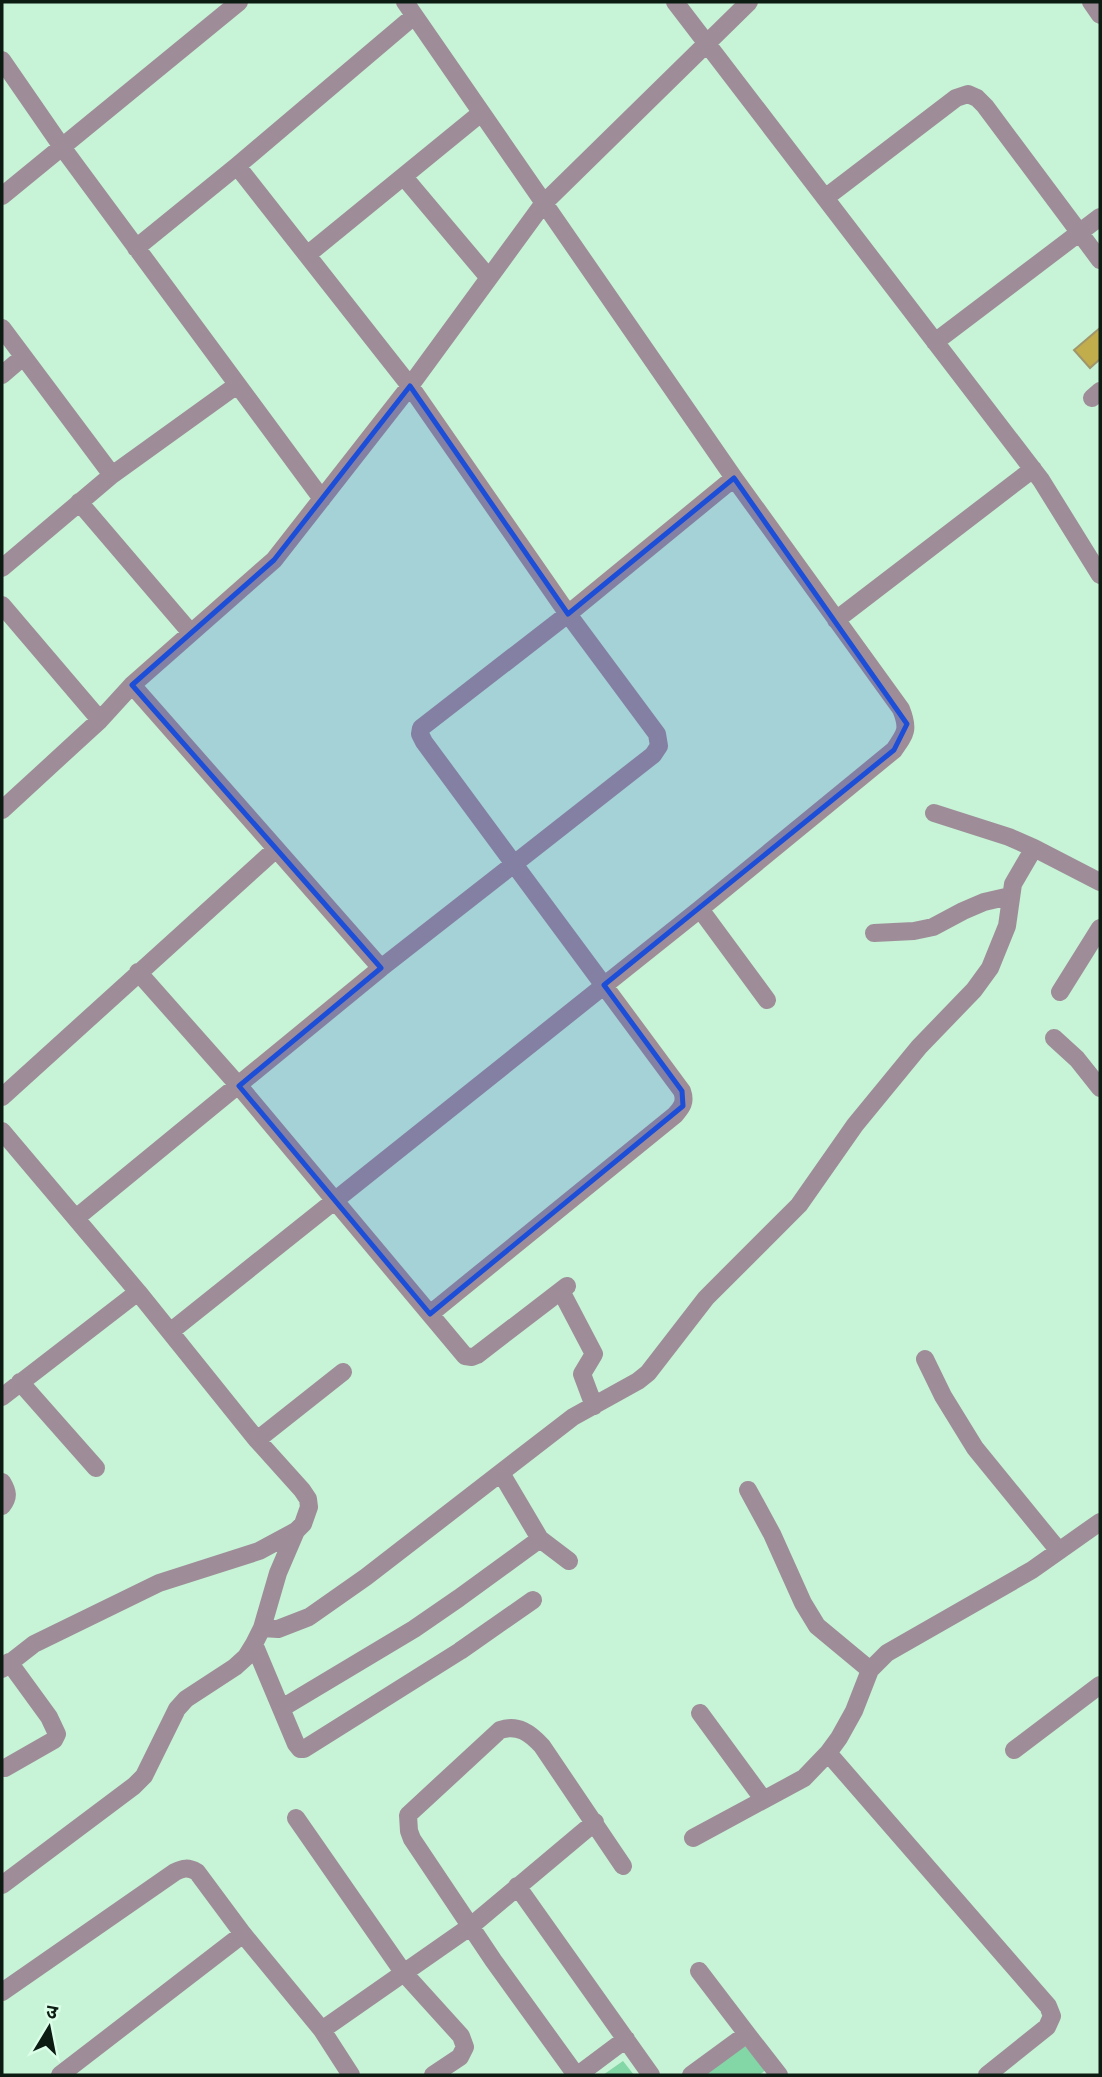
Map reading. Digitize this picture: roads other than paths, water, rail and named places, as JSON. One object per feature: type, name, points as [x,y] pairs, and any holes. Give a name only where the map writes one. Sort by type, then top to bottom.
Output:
[{"type":"street","points":[[2,196],[240,2]]},
{"type":"street","points":[[675,2],[1033,469],[1100,575]]},
{"type":"street","points":[[4,803],[100,720],[132,685],[274,560],[410,386],[544,204],[750,2]]},
{"type":"street","points":[[1091,2],[1100,15]]},
{"type":"street","points":[[136,248],[237,166],[410,9],[734,478],[901,709],[907,724],[904,735],[894,750],[700,909],[170,1332]]},
{"type":"street","points":[[2,60],[62,147],[322,499]]},
{"type":"street","points":[[825,198],[956,98],[968,94],[985,106],[1100,260]]},
{"type":"street","points":[[307,255],[481,113]]},
{"type":"street","points":[[76,1218],[380,968],[653,755],[659,746],[657,734],[568,614],[410,386],[237,166]]},
{"type":"street","points":[[404,177],[489,278]]},
{"type":"street","points":[[935,342],[1100,217]]},
{"type":"street","points":[[2,328],[112,475]]},
{"type":"street","points":[[2,375],[23,357]]},
{"type":"street","points":[[2,568],[112,475],[237,385]]},
{"type":"street","points":[[836,620],[1033,469]]},
{"type":"street","points":[[430,1314],[675,1115],[683,1106],[685,1098],[424,742],[421,729],[568,614],[734,478]]},
{"type":"street","points":[[79,502],[191,633]]},
{"type":"street","points":[[2,604],[100,720]]},
{"type":"street","points":[[132,685],[380,968]]},
{"type":"street","points":[[934,813],[1009,837],[1100,882]]},
{"type":"street","points":[[258,1636],[309,1617],[366,1577],[573,1418],[648,1373],[706,1298],[799,1205],[855,1125],[919,1047],[974,989],[990,968],[1007,926],[1013,884],[1034,848]]},
{"type":"street","points":[[2,1097],[276,849]]},
{"type":"street","points":[[874,933],[933,927],[985,902],[1010,896]]},
{"type":"street","points":[[700,909],[767,1000]]},
{"type":"street","points":[[1060,992],[1100,928]]},
{"type":"street","points":[[138,972],[239,1086],[459,1352],[472,1357],[564,1288],[594,1354],[582,1374],[594,1406]]},
{"type":"street","points":[[1054,1038],[1077,1059],[1100,1088]]},
{"type":"street","points":[[2,1131],[308,1499],[308,1513],[296,1531],[259,1551],[159,1583],[34,1644],[6,1666],[49,1717],[57,1734],[54,1740],[5,1768]]},
{"type":"street","points":[[2,1397],[138,1292]]},
{"type":"street","points":[[925,1359],[943,1396],[975,1448],[1059,1550]]},
{"type":"street","points":[[257,1440],[343,1372]]},
{"type":"street","points":[[20,1382],[96,1468]]},
{"type":"street","points":[[501,1473],[540,1539],[569,1561]]},
{"type":"street","points":[[2,1482],[7,1491],[7,1498],[2,1506]]},
{"type":"street","points":[[748,1490],[817,1626],[870,1671]]},
{"type":"street","points":[[694,1838],[804,1778],[828,1753],[854,1712],[870,1671],[887,1653],[1032,1570],[1100,1522]]},
{"type":"street","points":[[2,1885],[134,1786],[144,1776],[177,1709],[186,1699],[246,1657],[258,1636],[278,1573],[296,1531]]},
{"type":"street","points":[[282,1708],[414,1629],[540,1539]]},
{"type":"street","points":[[258,1636],[296,1744],[303,1749],[460,1650],[533,1600]]},
{"type":"street","points":[[1014,1751],[1100,1685]]},
{"type":"street","points":[[701,1713],[763,1799]]},
{"type":"street","points":[[623,1866],[542,1746],[520,1729],[510,1727],[500,1730],[408,1815],[412,1839],[493,1960],[577,2075],[626,2039]]},
{"type":"street","points":[[828,1753],[1048,2006],[1052,2016],[1047,2027],[987,2075]]},
{"type":"street","points":[[296,1818],[404,1972],[464,2041],[465,2048],[460,2057],[433,2075]]},
{"type":"street","points":[[322,2030],[471,1926],[595,1822]]},
{"type":"street","points":[[2,1992],[183,1868],[191,1868],[197,1872],[243,1934],[322,2030],[351,2075]]},
{"type":"street","points":[[517,1886],[652,2075]]},
{"type":"street","points":[[60,2075],[243,1934]]},
{"type":"street","points":[[699,1971],[776,2074]]},
{"type":"street","points":[[691,2075],[747,2034]]}]
